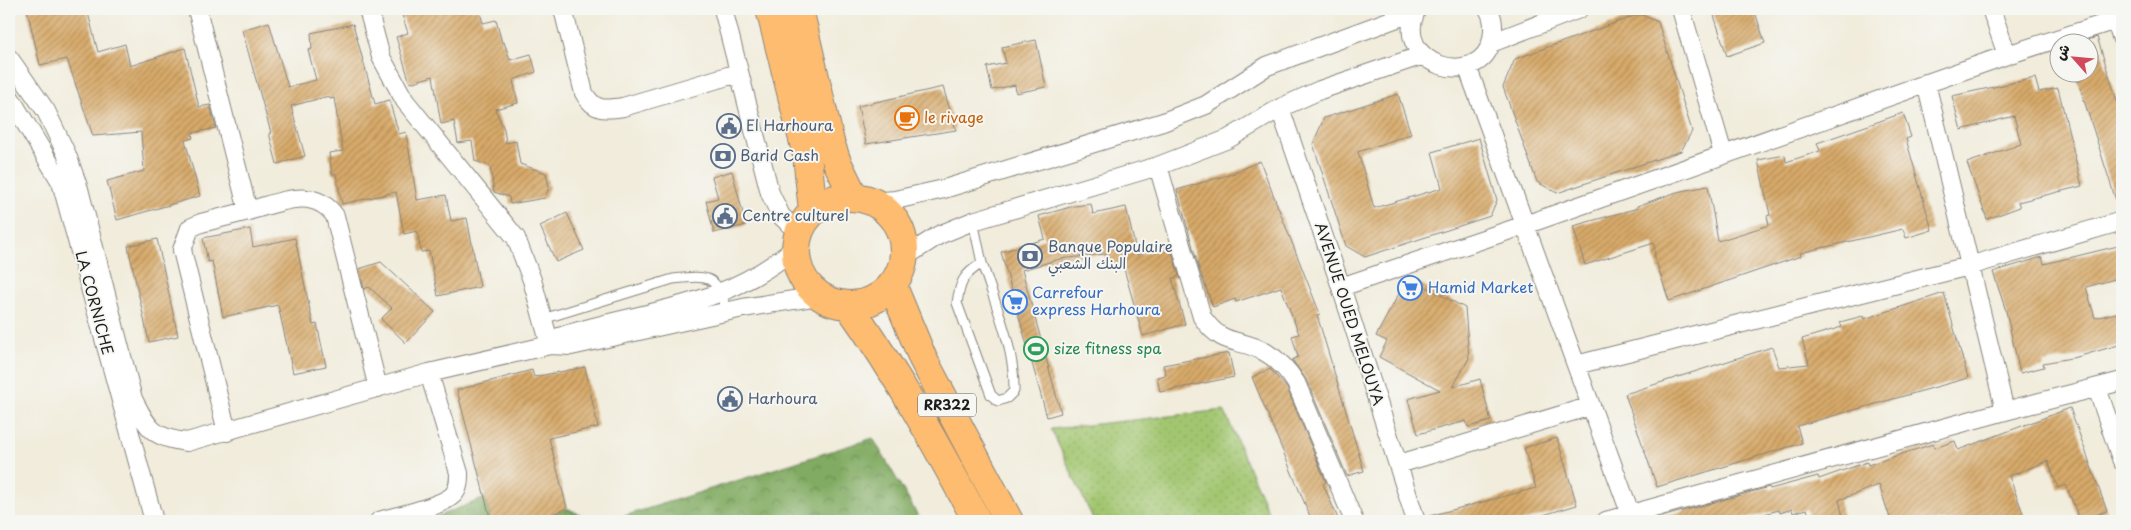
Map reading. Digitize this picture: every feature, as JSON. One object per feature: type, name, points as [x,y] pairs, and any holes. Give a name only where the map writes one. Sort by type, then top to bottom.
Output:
[{"type":"main road","points":[[770,9],[807,155],[803,231],[796,261],[808,287],[819,296],[833,303],[849,306],[865,303],[880,296],[892,284],[900,272],[903,244],[900,231],[888,214],[863,199],[845,181],[830,142],[799,9]]},
{"type":"main road","points":[[803,231],[825,203],[839,198],[863,199]]},
{"type":"main road","name":"RR322","points":[[892,284],[923,359],[1009,521]]},
{"type":"main road","name":"RR322","points":[[849,306],[884,356],[916,408],[977,521]]},
{"type":"street","points":[[197,9],[248,211]]},
{"type":"street","points":[[368,9],[381,57],[405,101],[516,238],[532,280],[550,345]]},
{"type":"street","points":[[563,9],[584,93],[590,103],[598,107],[609,109],[623,107],[738,73]]},
{"type":"street","points":[[9,58],[46,111],[67,155],[81,198],[134,399],[146,423],[155,434],[187,442],[429,373],[550,345],[571,346],[590,335],[722,293],[766,270],[803,231],[781,216],[770,193],[723,9]]},
{"type":"street","points":[[1417,10],[1413,24],[1414,38],[1424,55],[1440,66],[1454,68],[1467,66],[1482,57],[1491,43],[1494,27],[1488,9]]},
{"type":"street","points":[[1491,43],[1580,9]]},
{"type":"street","points":[[1681,9],[1723,154]]},
{"type":"street","points":[[1991,9],[2007,55]]},
{"type":"street","points":[[863,199],[919,196],[1163,122],[1206,104],[1267,66],[1417,10]]},
{"type":"street","points":[[1341,287],[1525,225],[2007,55],[2119,20],[2122,39]]},
{"type":"street","points":[[903,258],[939,235],[973,222],[1158,166],[1228,139],[1280,108],[1320,90],[1424,55]]},
{"type":"street","points":[[1467,66],[1632,517]]},
{"type":"street","points":[[1926,83],[2005,411]]},
{"type":"street","name":"LA CORNICHE","points":[[9,96],[61,182],[154,521]]},
{"type":"street","name":"AVENUE OUED MELOUYA","points":[[1280,108],[1341,287],[1416,521]]},
{"type":"street","points":[[1158,166],[1202,317],[1210,328],[1220,336],[1264,351],[1286,367],[1296,383],[1354,521]]},
{"type":"street","points":[[227,432],[182,250],[190,228],[201,223],[298,199],[310,198],[320,201],[331,211],[335,216],[378,388]]},
{"type":"street","points":[[1576,365],[1969,266],[2122,221]]},
{"type":"street","points":[[590,335],[819,296]]},
{"type":"street","points":[[379,521],[442,501],[452,495],[458,486],[459,473],[429,373]]},
{"type":"street","points":[[1606,521],[1632,517],[2005,411],[2122,381]]},
{"type":"street","points":[[2097,388],[2122,461]]},
{"type":"street","points":[[1399,464],[1591,406]]},
{"type":"lane","points":[[973,222],[982,263],[1007,340],[1014,378],[1014,391],[1008,398],[998,401],[991,395],[957,303],[958,287],[964,278],[982,263]]},
{"type":"lane","points":[[542,319],[673,279],[707,278],[717,284],[722,293],[727,312]]},
{"type":"green space","points":[[1224,410],[1272,521],[1094,521],[1051,429]]},
{"type":"green space","points":[[873,438],[921,521],[608,521]]},
{"type":"green space","points":[[485,498],[491,521],[425,521]]},
{"type":"green space","points":[[567,508],[593,521],[538,521]]},
{"type":"building","points":[[27,9],[87,9],[98,52],[125,44],[130,66],[185,48],[199,107],[210,105],[216,128],[192,133],[193,138],[185,140],[200,196],[117,220],[107,181],[144,171],[141,132],[93,136],[67,59],[40,65]]},
{"type":"building","points":[[400,9],[479,9],[483,23],[496,20],[502,43],[504,42],[510,60],[531,54],[536,72],[513,80],[518,103],[495,109],[504,129],[506,143],[516,141],[520,164],[546,173],[549,187],[545,198],[510,204],[509,197],[494,192],[490,166],[475,161],[472,141],[458,143],[454,121],[441,124],[433,76],[410,83],[396,37],[408,33]]},
{"type":"building","points":[[1712,9],[1754,9],[1765,43],[1727,56]]},
{"type":"building","points":[[1640,14],[1658,22],[1692,131],[1681,151],[1557,193],[1537,182],[1503,87],[1515,59]]},
{"type":"building","points":[[269,22],[288,87],[316,80],[308,50],[312,49],[311,33],[353,24],[375,104],[389,100],[399,134],[406,132],[417,200],[446,195],[451,221],[467,218],[480,287],[438,296],[429,251],[421,252],[417,231],[404,234],[396,192],[342,204],[336,174],[332,174],[329,153],[343,151],[334,98],[330,99],[329,96],[291,106],[305,156],[277,164],[269,133],[271,133],[242,30]]},
{"type":"building","points":[[1036,40],[1046,87],[1016,93],[1015,85],[992,90],[987,67],[1006,63],[1002,47]]},
{"type":"building","points":[[2098,40],[2122,117],[2122,209],[2119,210],[2078,82],[2098,82]]},
{"type":"building","points":[[2035,78],[2039,92],[2058,88],[2082,186],[2018,202],[2020,207],[1987,219],[1967,163],[2021,144],[2014,116],[1961,130],[1952,96]]},
{"type":"building","name":"le rivage","points":[[943,87],[956,130],[866,144],[858,106]]},
{"type":"building","points":[[1398,94],[1411,134],[1358,152],[1374,208],[1442,188],[1432,152],[1479,138],[1497,200],[1490,216],[1365,257],[1346,246],[1313,144],[1324,118]]},
{"type":"building","points":[[1903,113],[1911,137],[1906,139],[1932,230],[1906,238],[1903,229],[1800,253],[1801,256],[1669,301],[1655,258],[1654,243],[1585,265],[1573,226],[1638,208],[1637,206],[1677,192],[1708,186],[1718,241],[1769,225],[1767,216],[1770,215],[1758,160],[1785,155],[1786,162],[1820,151],[1817,143]]},
{"type":"building","points":[[1260,161],[1320,314],[1317,315],[1364,471],[1347,476],[1306,379],[1292,360],[1298,357],[1292,336],[1299,334],[1281,287],[1236,302],[1235,299],[1213,307],[1199,269],[1177,190],[1235,173]]},
{"type":"building","points":[[732,171],[746,225],[714,233],[706,201],[718,198],[712,177]]},
{"type":"building","points":[[1091,204],[1093,214],[1126,207],[1137,255],[1170,245],[1179,276],[1172,278],[1185,324],[1143,336],[1122,262],[1109,266],[1105,254],[1060,259],[1022,270],[1061,413],[1047,417],[1001,252],[1045,239],[1039,216],[1074,206]]},
{"type":"building","points":[[567,213],[584,250],[556,262],[540,226]]},
{"type":"building","points":[[250,229],[253,247],[295,238],[313,325],[317,324],[326,366],[293,373],[278,305],[223,317],[212,261],[208,262],[203,238]]},
{"type":"building","points":[[157,239],[178,336],[149,342],[128,246]]},
{"type":"building","points":[[2122,245],[2122,277],[2086,287],[2095,318],[2120,312],[2122,344],[2077,357],[2043,363],[2044,367],[2020,373],[2006,311],[1993,272],[2042,257],[2044,264]]},
{"type":"building","points":[[381,262],[435,312],[406,343],[381,319],[392,308],[369,287],[364,289],[359,269]]},
{"type":"building","points":[[1408,277],[1465,308],[1469,358],[1453,387],[1480,379],[1491,421],[1468,427],[1466,421],[1418,434],[1408,399],[1440,390],[1379,357],[1387,341],[1376,336]]},
{"type":"building","points":[[1944,293],[1968,378],[1797,426],[1802,443],[1657,487],[1625,394],[1772,347],[1779,367],[1809,364],[1802,339],[1842,327],[1840,322],[1863,316],[1864,319]]},
{"type":"building","points":[[1229,353],[1234,377],[1160,392],[1157,377],[1166,375],[1163,365]]},
{"type":"building","points":[[585,367],[598,427],[549,438],[567,508],[538,521],[491,521],[457,390],[532,370],[534,377]]},
{"type":"building","points":[[1270,369],[1287,388],[1326,482],[1323,484],[1339,521],[1312,521],[1252,377]]},
{"type":"building","points":[[2070,408],[2107,511],[2080,521],[2066,485],[2058,488],[2048,461],[2009,476],[2026,521],[1891,521],[1879,485],[1839,500],[1844,521],[1810,521],[1807,509],[1793,513],[1792,509],[1780,513],[1779,510],[1738,521],[1656,521],[1656,519],[1665,516],[1769,487],[1770,489],[1818,476],[1819,479],[1867,462],[1868,465],[1933,444],[1935,448],[1955,441],[1958,450]]},
{"type":"building","points":[[1557,438],[1577,505],[1523,521],[1430,521],[1429,516],[1536,488],[1524,448]]},
{"type":"place","name":"le rivage","points":[[907,118]]},
{"type":"place","name":"El Harhoura","points":[[729,126]]},
{"type":"place","name":"Barid Cash","points":[[723,156]]},
{"type":"place","name":"Centre culturel","points":[[725,216]]},
{"type":"place","name":"Banque Populaire البنك الشعبي","points":[[1030,256]]},
{"type":"place","name":"Hamid Market","points":[[1410,288]]},
{"type":"place","name":"Carrefour express Harhoura","points":[[1015,302]]},
{"type":"place","name":"size fitness spa","points":[[1036,349]]},
{"type":"place","name":"Harhoura","points":[[730,399]]}]
